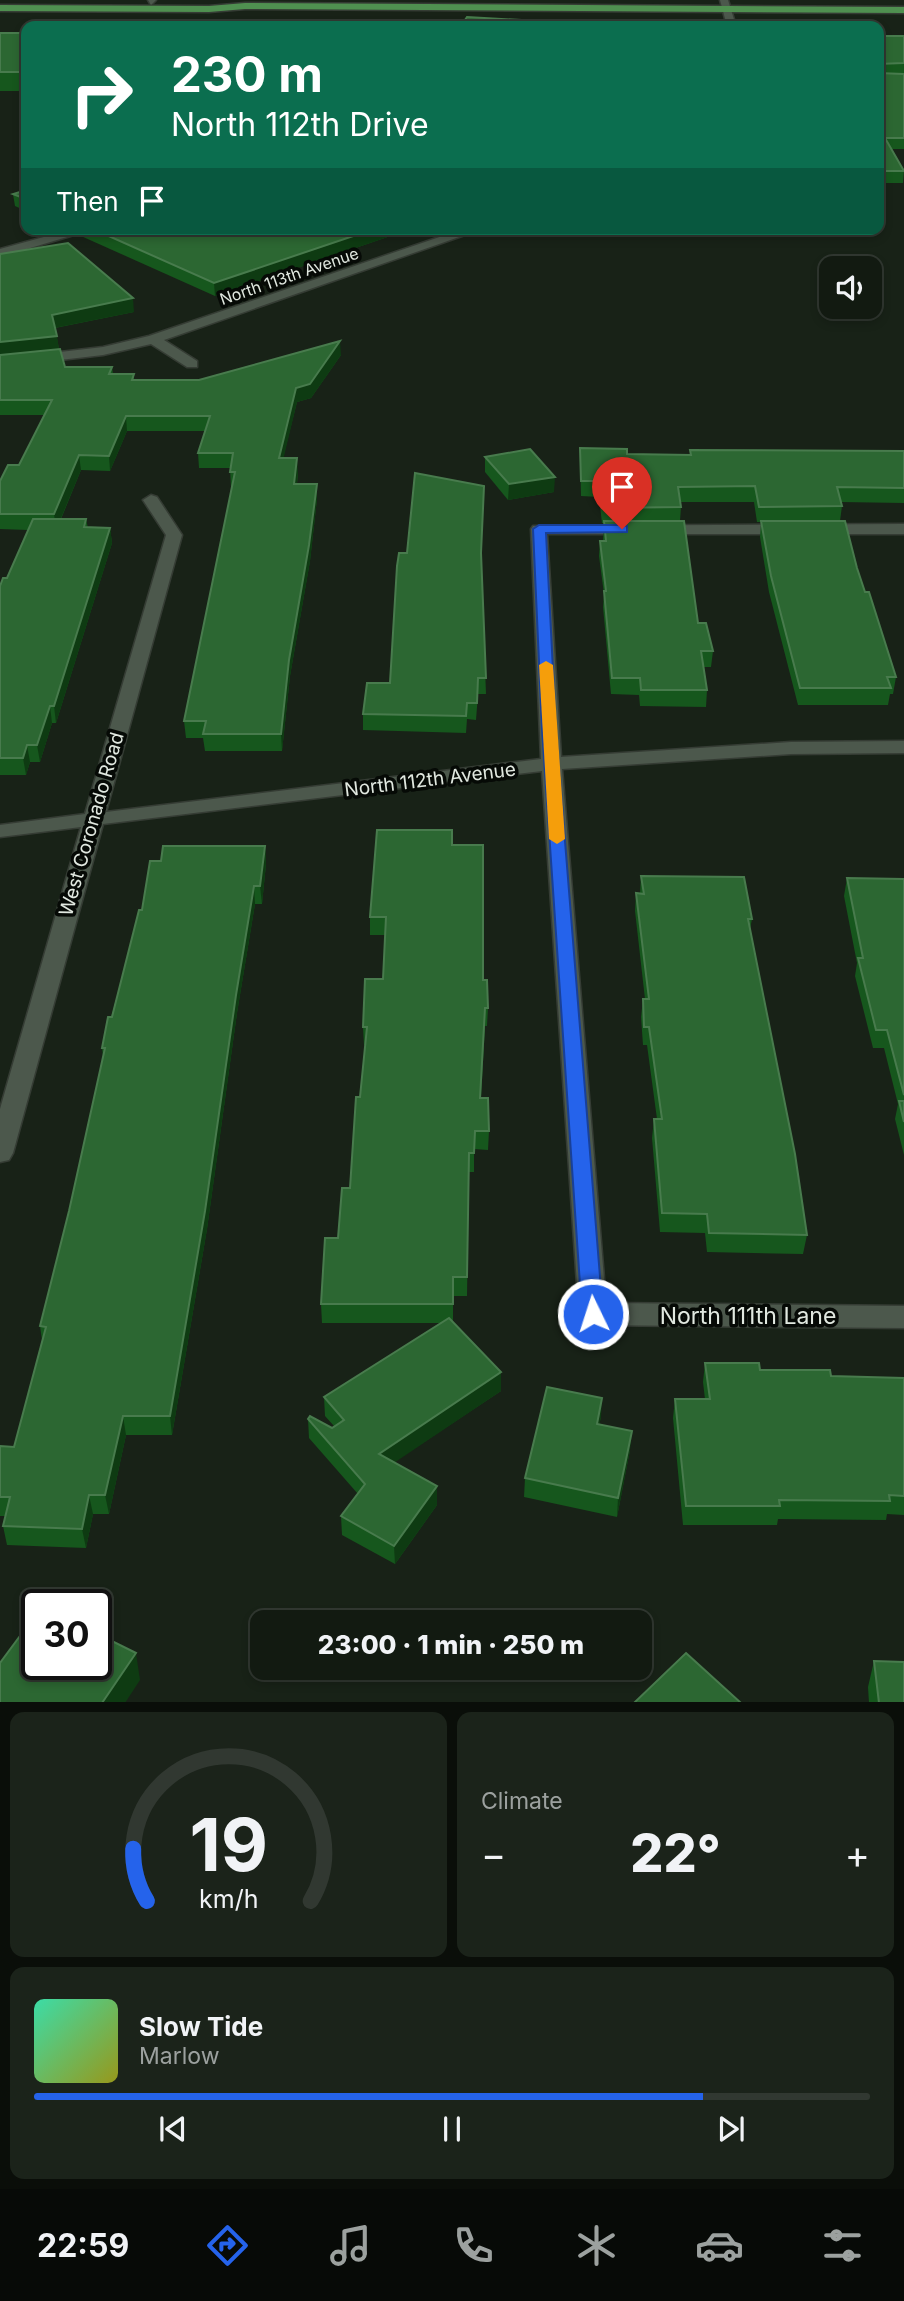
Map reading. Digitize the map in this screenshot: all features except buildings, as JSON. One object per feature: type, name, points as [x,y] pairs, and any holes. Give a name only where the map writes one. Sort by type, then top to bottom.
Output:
[{"type":"main road","points":[[27,0],[213,2],[245,6]]},
{"type":"main road","points":[[0,8],[209,9],[245,6],[587,4],[904,10]]},
{"type":"street","points":[[0,253],[66,235]]},
{"type":"street","name":"North 113th Avenue","points":[[0,363],[103,351],[153,340],[459,235]]},
{"type":"street","points":[[153,340],[192,364]]},
{"type":"street","name":"West Coronado Road","points":[[0,1153],[174,535],[151,500]]},
{"type":"street","points":[[551,764],[539,529],[902,533]]},
{"type":"street","name":"North 112th Avenue","points":[[0,831],[551,764],[807,746],[904,747]]},
{"type":"street","name":"North 111th Lane","points":[[551,764],[593,1314],[904,1317]]},
{"type":"slow traffic","points":[[546,665],[557,839]]},
{"type":"route","points":[[593,1314],[549,729],[539,529],[622,529]]}]
